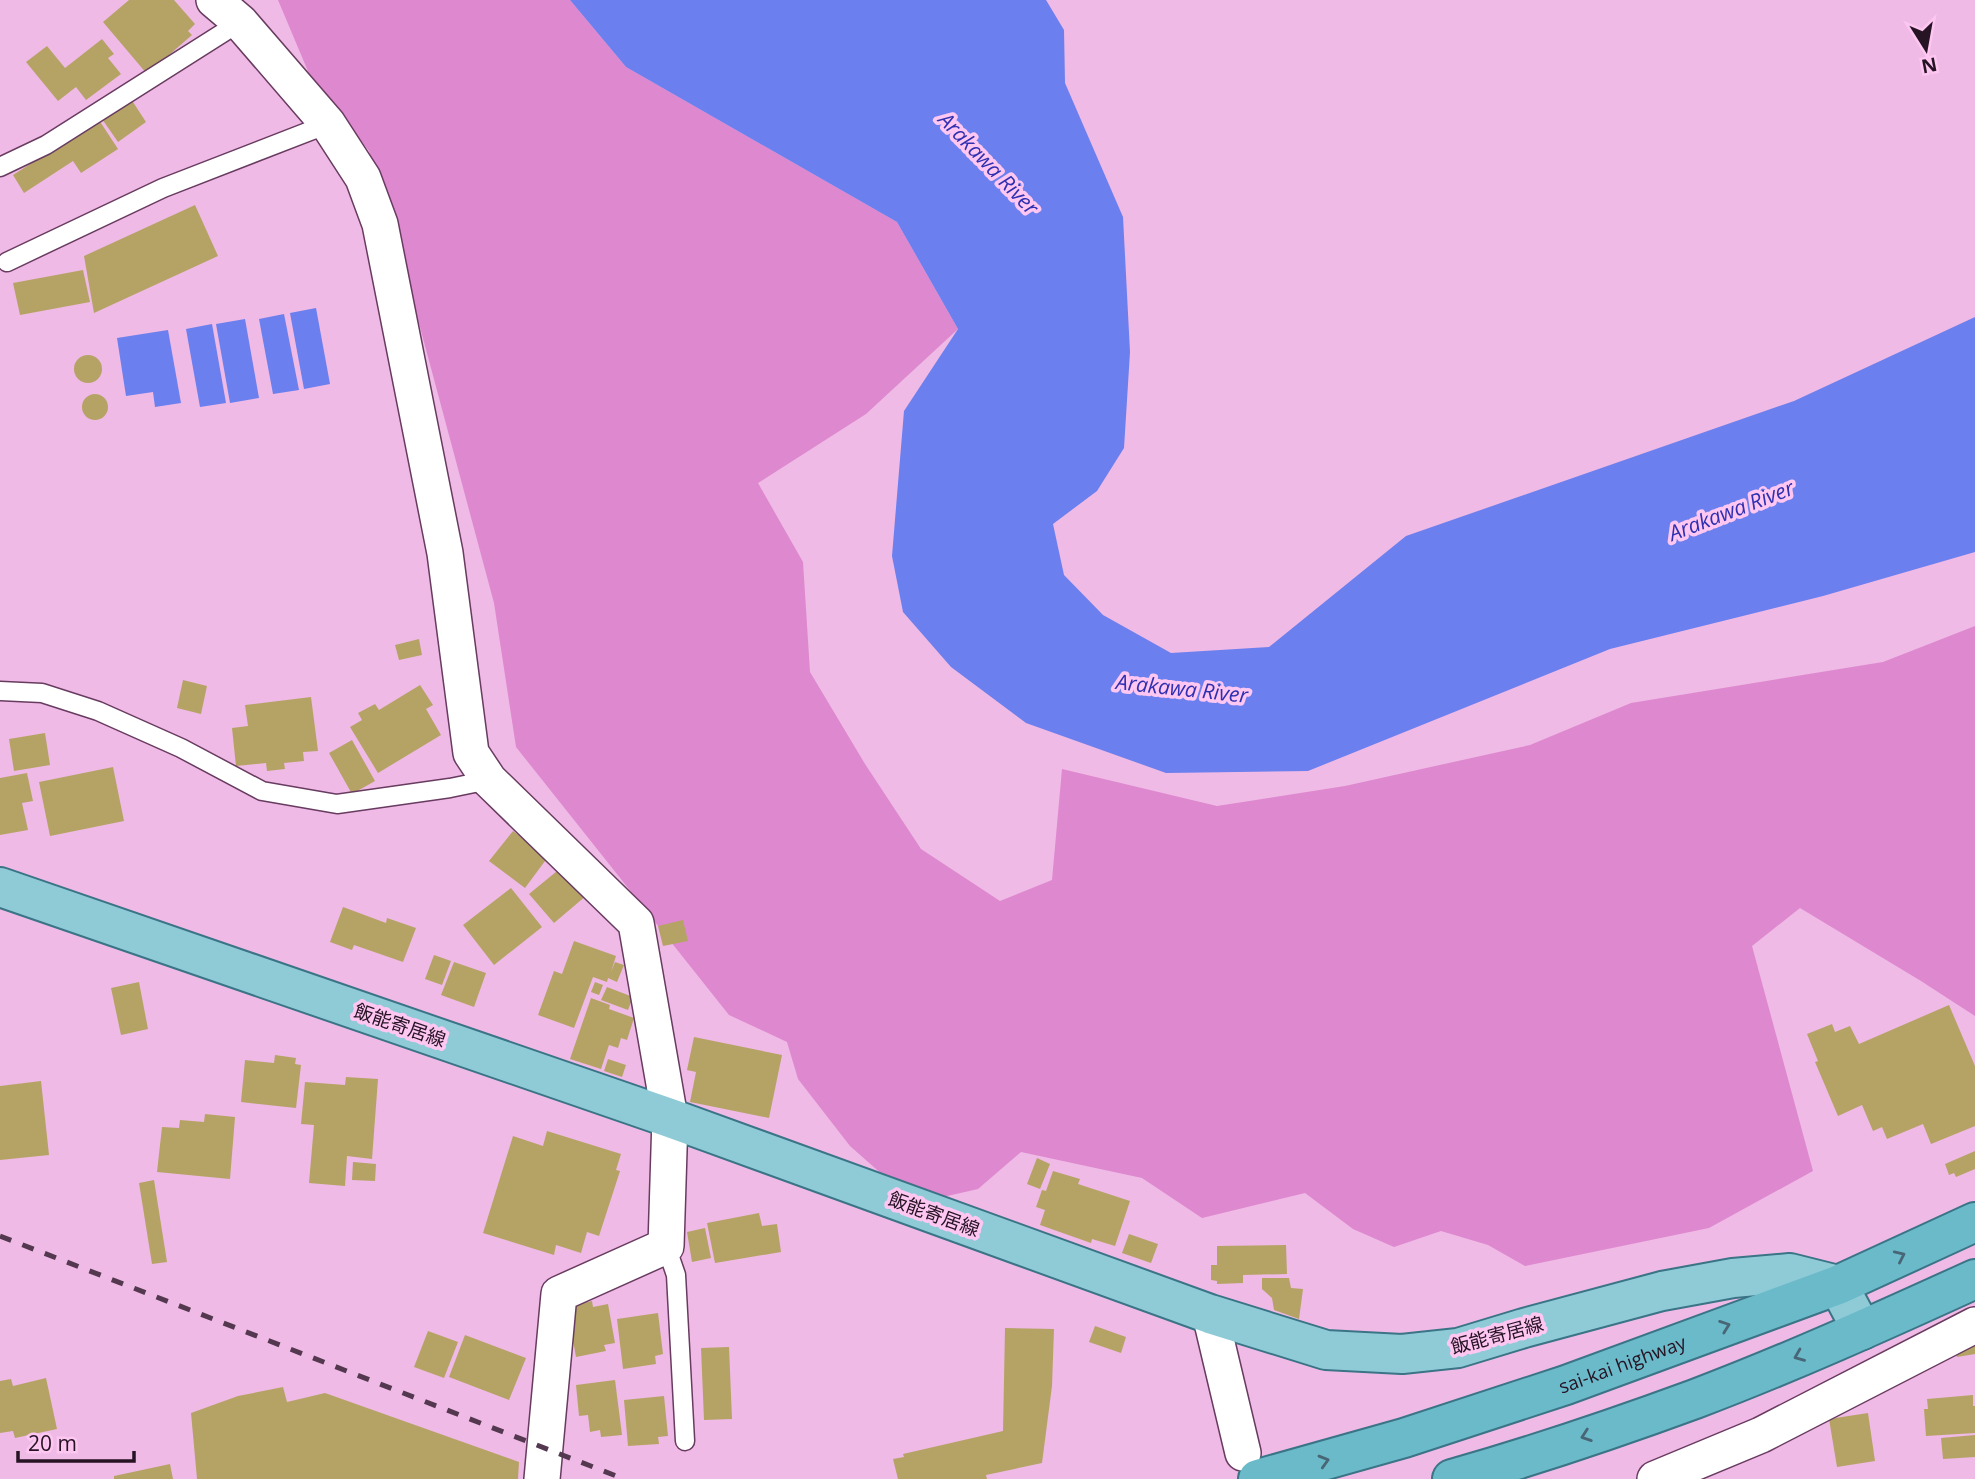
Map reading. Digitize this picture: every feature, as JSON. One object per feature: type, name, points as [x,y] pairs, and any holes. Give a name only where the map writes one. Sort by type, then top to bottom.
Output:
[{"type":"highway","name":"sai-kai highway","points":[[1250,1466],[1404,1438],[1566,1385],[1838,1284],[1975,1222]]},
{"type":"highway","points":[[1452,1479],[1695,1399],[1862,1331],[1975,1279]]},
{"type":"main road","name":"飯能寄居線","points":[[0,887],[670,1118],[1210,1314],[1326,1350],[1402,1354],[1458,1348],[1662,1291],[1733,1278],[1790,1273],[1838,1284]]},
{"type":"main road","points":[[1838,1284],[1862,1331]]},
{"type":"street","points":[[214,0],[240,22],[328,124],[363,178],[380,224],[445,553],[471,753],[489,780],[636,923],[670,1118],[666,1246],[559,1294],[542,1479]]},
{"type":"street","points":[[1210,1314],[1250,1466]]},
{"type":"street","points":[[1655,1479],[1761,1435],[1975,1325]]},
{"type":"lane","points":[[0,167],[46,145],[240,22]]},
{"type":"lane","points":[[7,262],[163,188],[328,124]]},
{"type":"lane","points":[[0,691],[42,693],[98,712],[181,748],[262,790],[275,793],[337,804],[489,780]]},
{"type":"lane","points":[[666,1246],[676,1275],[685,1441]]},
{"type":"shaded area","points":[[278,0],[570,0],[626,67],[897,222],[958,329],[866,414],[758,483],[803,562],[810,672],[865,764],[921,849],[1000,901],[1052,880],[1062,769],[1217,806],[1345,786],[1530,745],[1631,703],[1883,662],[1975,626],[1975,1016],[1800,908],[1752,946],[1813,1171],[1709,1228],[1525,1266],[1488,1245],[1441,1231],[1394,1247],[1353,1229],[1305,1193],[1202,1218],[1142,1178],[1021,1152],[978,1189],[934,1199],[884,1176],[850,1146],[798,1079],[787,1042],[729,1015],[516,747],[494,603],[413,301],[369,151],[310,76]]},
{"type":"water","name":"Arakawa River","points":[[570,0],[1046,0],[1064,30],[1065,83],[1123,217],[1130,352],[1124,448],[1097,491],[1053,524],[1064,575],[1103,615],[1171,653],[1269,647],[1406,536],[1794,401],[1975,317],[1975,552],[1823,596],[1610,649],[1308,771],[1166,773],[1026,723],[951,667],[903,612],[892,556],[904,411],[958,329],[897,222],[626,67]]},
{"type":"water","points":[[316,308],[330,384],[304,389],[290,313]]},
{"type":"water","points":[[284,314],[299,390],[273,394],[259,319]]},
{"type":"water","points":[[245,319],[259,398],[230,403],[216,324]]},
{"type":"water","points":[[212,324],[226,403],[200,407],[186,329]]},
{"type":"water","points":[[168,330],[181,403],[155,407],[153,392],[126,396],[117,338]]},
{"type":"building","points":[[129,0],[174,0],[195,24],[188,31],[192,35],[147,74],[103,22]]},
{"type":"building","points":[[102,39],[114,54],[108,58],[121,74],[86,100],[76,87],[58,101],[26,62],[47,46],[65,68]]},
{"type":"building","points":[[131,99],[146,122],[118,142],[102,119]]},
{"type":"building","points":[[99,120],[118,149],[81,173],[73,161],[24,193],[13,175]]},
{"type":"building","points":[[195,205],[218,256],[94,313],[84,256]]},
{"type":"building","points":[[83,270],[90,302],[20,315],[13,283]]},
{"type":"building","points":[[88,355],[98,359],[102,369],[98,379],[88,383],[78,379],[74,369],[78,359]]},
{"type":"building","points":[[95,394],[104,398],[108,407],[104,416],[95,420],[86,416],[82,407],[86,398]]},
{"type":"building","points":[[419,639],[422,655],[399,660],[395,645]]},
{"type":"building","points":[[183,680],[207,686],[201,714],[177,708]]},
{"type":"building","points":[[420,685],[433,705],[426,709],[441,735],[378,773],[350,727],[362,720],[358,713],[375,704],[379,710]]},
{"type":"building","points":[[311,697],[318,751],[303,752],[304,761],[284,763],[285,769],[267,771],[266,763],[236,766],[232,728],[248,726],[245,705]]},
{"type":"building","points":[[45,733],[50,765],[14,771],[9,739]]},
{"type":"building","points":[[352,740],[375,781],[352,794],[329,753]]},
{"type":"building","points":[[113,767],[124,821],[50,836],[39,782]]},
{"type":"building","points":[[27,773],[33,801],[22,803],[28,830],[0,835],[0,778]]},
{"type":"building","points":[[513,831],[548,857],[525,888],[489,861]]},
{"type":"building","points":[[562,867],[587,895],[554,923],[529,894]]},
{"type":"building","points":[[511,888],[542,927],[494,965],[463,925]]},
{"type":"building","points":[[343,907],[386,923],[387,918],[416,928],[403,962],[354,945],[352,950],[330,942]]},
{"type":"building","points":[[683,920],[688,941],[663,946],[658,926]]},
{"type":"building","points":[[574,941],[616,956],[611,972],[615,962],[624,965],[617,982],[593,977],[574,1028],[538,1015],[554,971],[562,974]]},
{"type":"building","points":[[434,955],[451,961],[442,985],[425,979]]},
{"type":"building","points":[[454,962],[486,973],[474,1007],[441,995]]},
{"type":"building","points":[[139,982],[148,1029],[121,1035],[111,988]]},
{"type":"building","points":[[595,982],[603,985],[599,995],[591,992]]},
{"type":"building","points":[[607,987],[633,997],[628,1010],[601,1000]]},
{"type":"building","points":[[591,998],[610,1005],[609,1009],[634,1018],[627,1040],[621,1038],[618,1048],[609,1045],[601,1069],[570,1059]]},
{"type":"building","points":[[1949,1005],[1975,1066],[1975,1126],[1931,1144],[1923,1124],[1887,1139],[1882,1127],[1873,1131],[1862,1105],[1838,1116],[1815,1062],[1818,1061],[1807,1034],[1832,1024],[1835,1032],[1850,1026],[1859,1044]]},
{"type":"building","points":[[694,1037],[782,1055],[769,1118],[690,1102],[696,1072],[687,1070]]},
{"type":"building","points":[[275,1055],[296,1058],[295,1064],[301,1065],[296,1108],[241,1102],[245,1060],[274,1063]]},
{"type":"building","points":[[608,1059],[626,1065],[622,1077],[604,1071]]},
{"type":"building","points":[[346,1077],[378,1079],[372,1159],[347,1156],[345,1186],[309,1183],[314,1125],[301,1124],[305,1082],[345,1085]]},
{"type":"building","points":[[41,1081],[49,1155],[0,1160],[0,1086]]},
{"type":"building","points":[[205,1114],[235,1117],[230,1179],[157,1172],[162,1127],[179,1128],[180,1120],[204,1122]]},
{"type":"building","points":[[547,1131],[621,1154],[616,1170],[620,1171],[599,1236],[587,1232],[581,1253],[556,1245],[554,1255],[483,1233],[513,1136],[543,1146]]},
{"type":"building","points":[[1975,1151],[1975,1169],[1956,1177],[1954,1173],[1949,1175],[1945,1164]]},
{"type":"building","points":[[1037,1158],[1050,1164],[1040,1189],[1027,1184]]},
{"type":"building","points":[[353,1162],[376,1164],[375,1181],[352,1180]]},
{"type":"building","points":[[1053,1171],[1080,1179],[1078,1184],[1130,1201],[1115,1246],[1092,1239],[1091,1243],[1040,1225],[1045,1210],[1036,1207],[1042,1190],[1046,1191]]},
{"type":"building","points":[[154,1180],[167,1262],[152,1264],[139,1183]]},
{"type":"building","points":[[759,1213],[762,1226],[777,1224],[781,1252],[715,1263],[707,1223]]},
{"type":"building","points":[[705,1228],[711,1258],[692,1262],[687,1232]]},
{"type":"building","points":[[1129,1234],[1158,1244],[1151,1263],[1122,1253]]},
{"type":"building","points":[[1286,1245],[1287,1274],[1243,1275],[1243,1283],[1217,1284],[1217,1281],[1211,1280],[1211,1265],[1217,1265],[1217,1246]]},
{"type":"building","points":[[1262,1278],[1289,1278],[1291,1288],[1303,1289],[1299,1319],[1274,1310],[1272,1298],[1262,1289]]},
{"type":"building","points":[[592,1301],[593,1307],[608,1304],[615,1343],[604,1345],[606,1351],[576,1357],[568,1313],[571,1306]]},
{"type":"building","points":[[658,1313],[663,1354],[655,1356],[656,1364],[623,1369],[617,1319]]},
{"type":"building","points":[[1095,1326],[1126,1337],[1121,1353],[1089,1342]]},
{"type":"building","points":[[1005,1328],[1054,1329],[1052,1386],[1042,1463],[986,1475],[987,1479],[898,1479],[893,1459],[904,1457],[903,1454],[1003,1431]]},
{"type":"building","points":[[428,1331],[458,1342],[444,1378],[414,1367]]},
{"type":"building","points":[[465,1335],[526,1358],[509,1400],[449,1377]]},
{"type":"building","points":[[1975,1337],[1975,1354],[1957,1357],[1955,1345]]},
{"type":"building","points":[[729,1347],[732,1419],[704,1420],[701,1348]]},
{"type":"building","points":[[46,1378],[57,1429],[15,1438],[13,1431],[0,1433],[0,1381],[11,1379],[13,1386]]},
{"type":"building","points":[[615,1380],[622,1435],[601,1437],[600,1430],[590,1432],[588,1415],[579,1416],[576,1385]]},
{"type":"building","points":[[283,1387],[287,1402],[325,1393],[519,1462],[518,1479],[197,1479],[191,1413],[238,1396]]},
{"type":"building","points":[[1973,1395],[1975,1433],[1926,1436],[1924,1409],[1928,1409],[1927,1399]]},
{"type":"building","points":[[664,1396],[668,1436],[658,1437],[659,1444],[628,1446],[624,1400]]},
{"type":"building","points":[[1868,1413],[1875,1461],[1837,1467],[1829,1419]]},
{"type":"building","points":[[1975,1435],[1975,1457],[1943,1459],[1941,1438]]},
{"type":"building","points":[[170,1464],[173,1479],[114,1479],[114,1476]]},
{"type":"railway","points":[[0,1236],[624,1479]]}]
